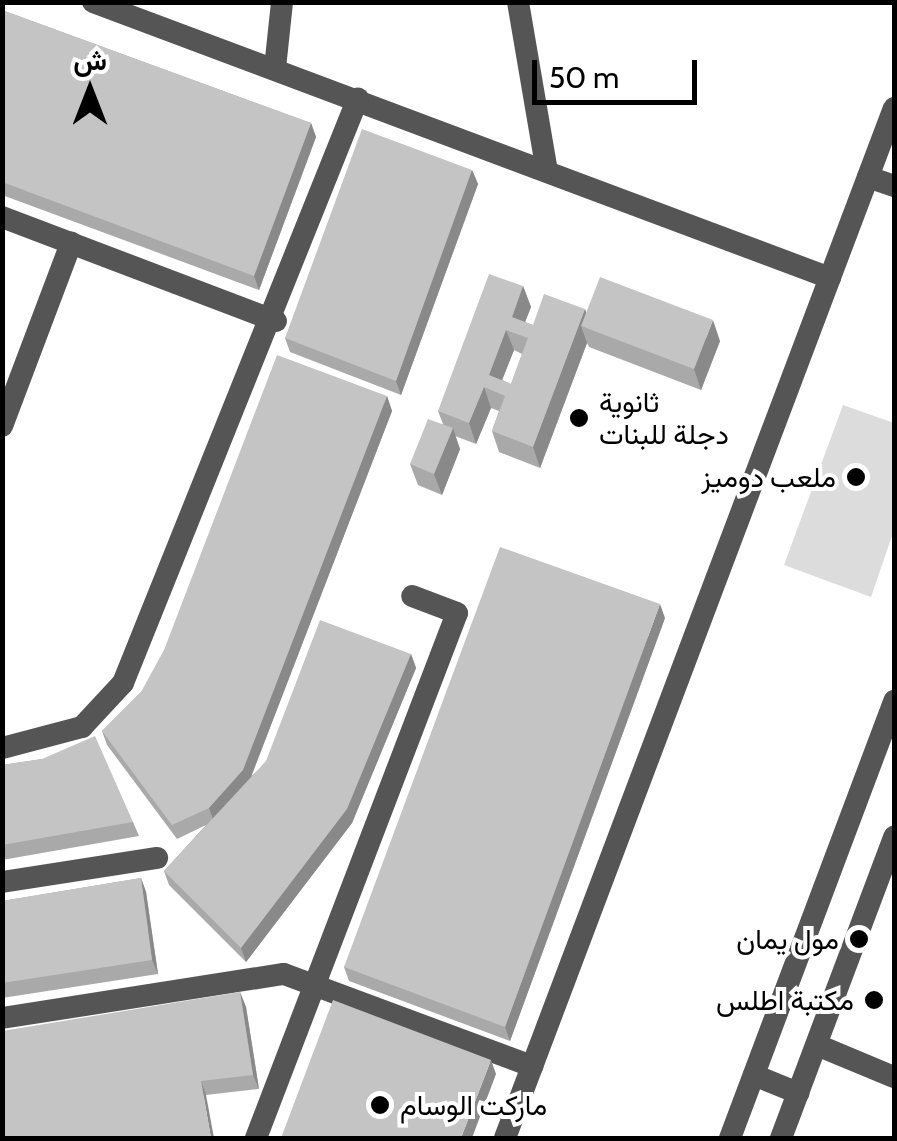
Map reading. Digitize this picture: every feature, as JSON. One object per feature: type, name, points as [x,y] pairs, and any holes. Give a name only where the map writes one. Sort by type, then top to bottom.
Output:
[{"type":"street","points":[[93,2],[358,98],[830,278]]},
{"type":"street","points":[[274,68],[282,2]]},
{"type":"street","points":[[518,2],[547,171]]},
{"type":"street","points":[[2,748],[82,727],[124,682],[276,321],[358,98]]},
{"type":"street","points":[[505,1138],[894,108]]},
{"type":"street","points":[[868,177],[894,186]]},
{"type":"street","points":[[2,217],[276,321]]},
{"type":"street","points":[[2,426],[71,243]]},
{"type":"street","points":[[256,1138],[318,984],[456,614],[412,596]]},
{"type":"street","points":[[730,1138],[894,701]]},
{"type":"street","points":[[781,1138],[888,878],[894,838]]},
{"type":"street","points":[[2,882],[157,858]]},
{"type":"street","points":[[2,1018],[284,974],[532,1066]]},
{"type":"street","points":[[817,1045],[894,1076]]},
{"type":"street","points":[[754,1074],[798,1093]]},
{"type":"shaded area","name":"ملعب دوميز","points":[[843,405],[894,423],[894,530],[871,597],[784,565]]},
{"type":"building","points":[[2,10],[311,123],[254,276],[2,182]]},
{"type":"building","points":[[362,129],[472,170],[396,381],[285,338]]},
{"type":"building","points":[[489,274],[523,286],[512,317],[533,325],[544,294],[585,309],[533,447],[492,431],[505,396],[484,387],[469,423],[438,411]],"holes":[[[506,330],[528,338],[511,384],[489,375]]]},
{"type":"building","points":[[600,277],[713,320],[694,369],[581,326]]},
{"type":"building","points":[[277,355],[387,396],[243,770],[209,808],[172,825],[102,731],[141,692],[164,650]]},
{"type":"building","points":[[428,419],[453,428],[434,474],[410,464]]},
{"type":"building","points":[[500,547],[660,604],[505,1027],[344,967]]},
{"type":"building","points":[[320,620],[411,654],[347,809],[241,948],[164,871],[266,761]]},
{"type":"building","points":[[95,736],[133,822],[2,845],[2,765],[42,759]]},
{"type":"building","points":[[141,878],[152,960],[2,983],[2,901]]},
{"type":"building","points":[[240,992],[253,1075],[201,1081],[211,1138],[2,1138],[2,1031]]},
{"type":"building","points":[[333,1000],[491,1060],[461,1138],[281,1138]]},
{"type":"place","name":"ثانوية دجلة للبنات","points":[[579,418]]},
{"type":"place","name":"ملعب دوميز","points":[[856,477]]},
{"type":"place","name":"مول يمان","points":[[859,939]]},
{"type":"place","name":"مكتبة اطلس","points":[[874,1000]]},
{"type":"place","name":"ماركت الوسام","points":[[380,1105]]}]
